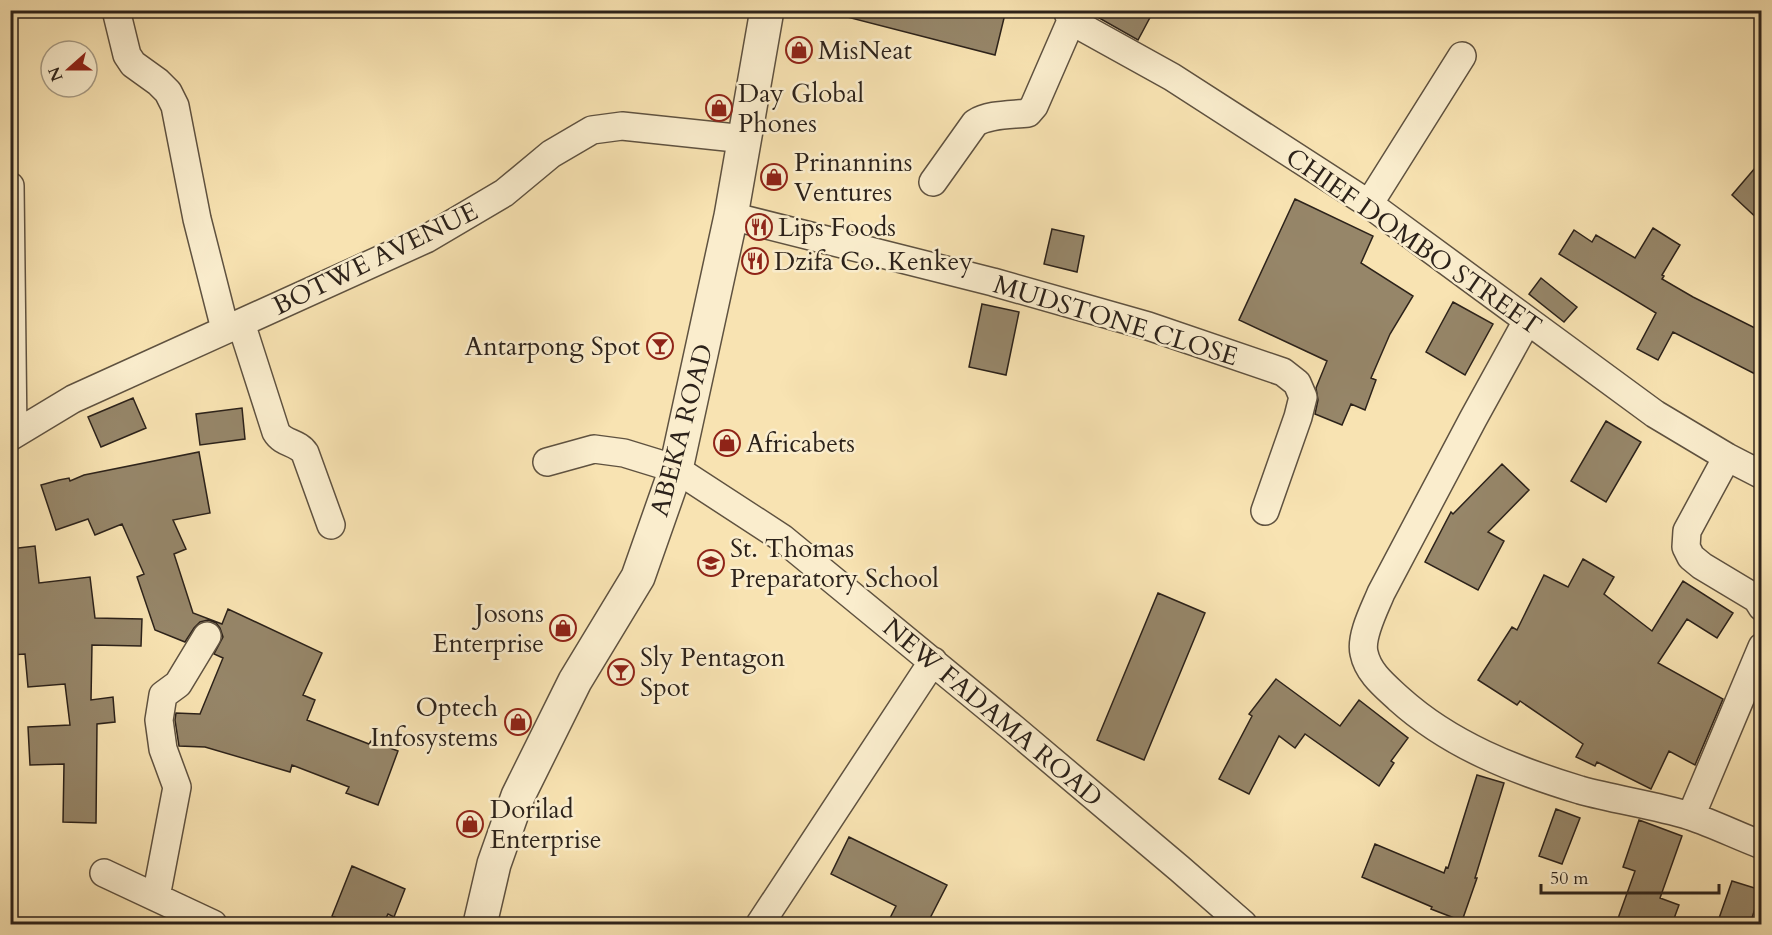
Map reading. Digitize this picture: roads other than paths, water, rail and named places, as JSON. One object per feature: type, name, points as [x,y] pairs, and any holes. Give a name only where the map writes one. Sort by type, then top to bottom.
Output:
[{"type":"street","points":[[116,10],[127,55],[133,64],[168,92],[175,106],[197,219],[233,326],[280,439],[301,447],[306,453],[331,525]]},
{"type":"street","name":"ABEKA ROAD","points":[[480,924],[494,864],[518,795],[576,681],[638,577],[676,469],[730,216],[767,10]]},
{"type":"street","points":[[933,182],[975,123],[988,118],[1028,113],[1034,106],[1069,16]]},
{"type":"street","name":"CHIEF DOMBO STREET","points":[[1069,16],[1172,77],[1369,204],[1655,414],[1761,475]]},
{"type":"street","points":[[1369,204],[1462,56]]},
{"type":"street","name":"BOTWE AVENUE","points":[[12,436],[72,399],[426,239],[504,193],[551,154],[592,130],[622,126],[745,139]]},
{"type":"street","points":[[10,186],[12,436]]},
{"type":"street","name":"MUDSTONE CLOSE","points":[[730,216],[993,282],[1148,326],[1283,372],[1297,383],[1303,397],[1265,511]]},
{"type":"street","points":[[1527,321],[1381,592],[1369,623],[1363,651],[1369,667],[1380,682],[1413,712],[1482,755],[1580,790],[1691,816],[1761,846]]},
{"type":"street","name":"NEW FADAMA ROAD","points":[[548,462],[594,449],[624,453],[676,469],[782,538],[933,661],[1243,924]]},
{"type":"street","points":[[1727,457],[1687,531],[1686,547],[1691,557],[1702,566],[1757,599],[1761,607]]},
{"type":"street","points":[[156,897],[177,787],[163,749],[159,720],[163,695],[178,684],[207,636]]},
{"type":"street","points":[[1691,816],[1761,647]]},
{"type":"street","points":[[760,924],[933,661]]},
{"type":"street","points":[[104,873],[213,924]]},
{"type":"place","name":"MisNeat","points":[[799,50]]},
{"type":"place","name":"Day Global Phones","points":[[719,108]]},
{"type":"place","name":"Prinannins Ventures","points":[[774,177]]},
{"type":"place","name":"Lips Foods","points":[[759,227]]},
{"type":"place","name":"Dzifa Co. Kenkey","points":[[755,261]]},
{"type":"place","name":"Antarpong Spot","points":[[660,346]]},
{"type":"place","name":"Africabets","points":[[727,443]]},
{"type":"place","name":"St. Thomas Preparatory School","points":[[711,563]]},
{"type":"place","name":"Josons Enterprise","points":[[563,628]]},
{"type":"place","name":"Sly Pentagon Spot","points":[[621,672]]},
{"type":"place","name":"Optech Infosystems","points":[[518,722]]},
{"type":"place","name":"Dorilad Enterprise","points":[[470,824]]}]
